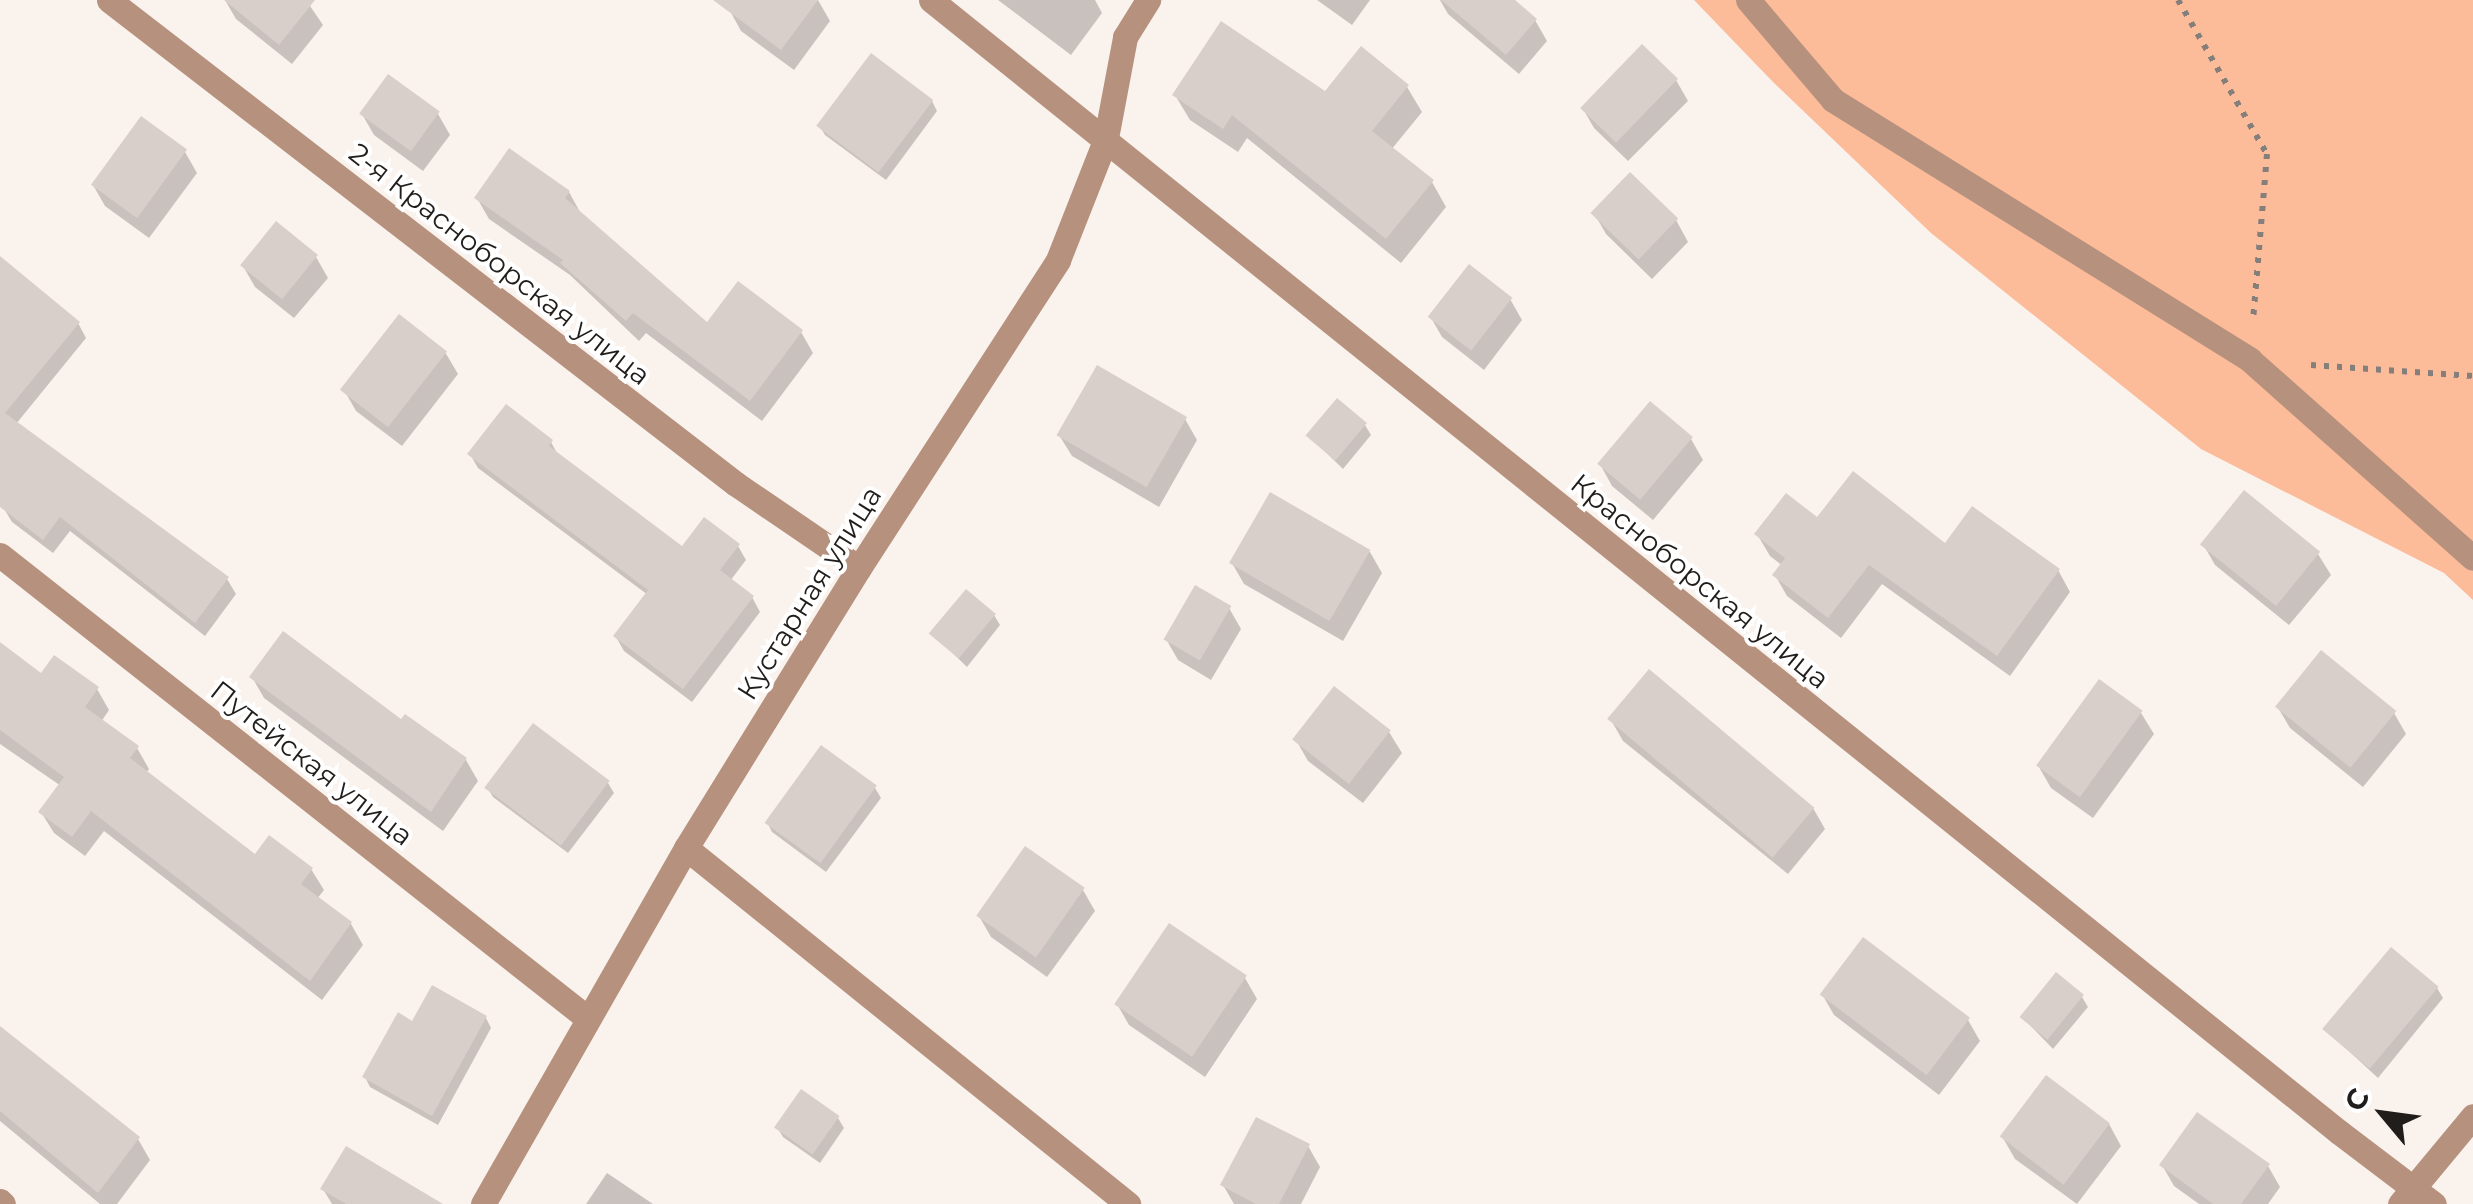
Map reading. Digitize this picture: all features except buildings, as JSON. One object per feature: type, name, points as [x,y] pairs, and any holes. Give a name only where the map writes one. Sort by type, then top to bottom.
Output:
[{"type":"street","name":"2-я Красноборская улица","points":[[109,0],[736,484],[858,568]]},
{"type":"street","name":"Красноборская улица","points":[[930,0],[1106,138],[2405,1196],[2434,1204]]},
{"type":"street","name":"Кустарная улица","points":[[483,1204],[686,848],[858,568],[1058,260],[1106,138],[1125,37],[1148,0]]},
{"type":"street","points":[[1748,0],[1833,100],[2250,360],[2473,558]]},
{"type":"street","name":"Путейская улица","points":[[0,556],[587,1018]]},
{"type":"street","points":[[686,848],[1128,1204]]},
{"type":"street","points":[[2405,1196],[2473,1116]]},
{"type":"path","points":[[2178,0],[2267,154],[2250,360],[2473,376]]},
{"type":"shaded area","points":[[1694,0],[2473,0],[2473,600],[2444,573],[2201,449],[1931,233],[1773,82]]}]
